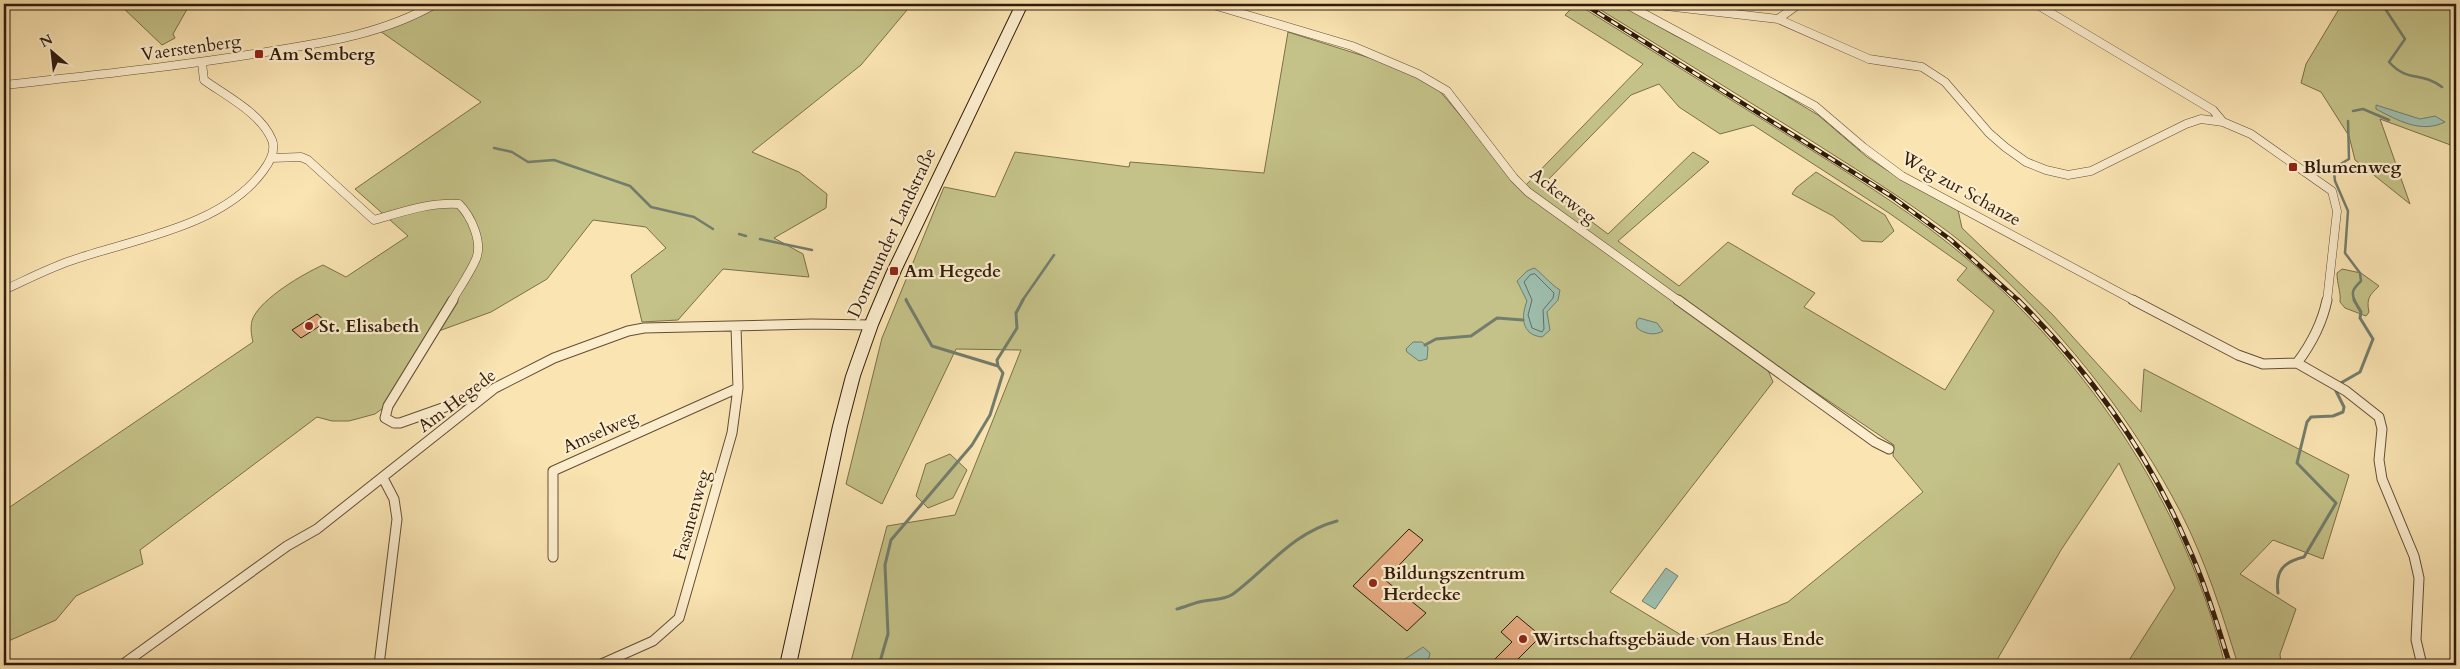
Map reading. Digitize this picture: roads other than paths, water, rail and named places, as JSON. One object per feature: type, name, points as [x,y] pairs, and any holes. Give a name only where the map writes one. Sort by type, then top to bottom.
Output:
[{"type":"main road","name":"Dortmunder Landstraße","points":[[788,665],[840,426],[853,376],[871,325],[894,271],[1022,4]]},
{"type":"street","name":"Vaerstenberg","points":[[4,85],[202,63],[358,35],[405,19],[435,4]]},
{"type":"street","name":"Ackerweg","points":[[1210,4],[1352,46],[1418,74],[1447,91],[1514,178],[1528,192],[1875,442],[1889,449]]},
{"type":"street","name":"Weg zur Schanze","points":[[1626,4],[1815,106],[1886,165],[2011,236],[2238,355],[2264,364],[2297,363]]},
{"type":"street","points":[[1649,4],[1778,19],[1869,60],[1922,68],[1935,74],[1945,82],[1989,133],[2005,147],[2026,162],[2060,173],[2068,175],[2091,171],[2186,124],[2201,119],[2224,122],[2251,134],[2332,191],[2336,200],[2329,294],[2324,319],[2310,349],[2297,363],[2346,391],[2379,417],[2382,429],[2379,460],[2382,480],[2414,556],[2419,578],[2416,640],[2422,665]]},
{"type":"street","points":[[1778,19],[1799,4]]},
{"type":"street","points":[[2036,4],[2207,106],[2224,122]]},
{"type":"street","points":[[4,290],[70,260],[198,219],[244,191],[257,180],[271,158],[272,142],[261,124],[204,80],[202,63]]},
{"type":"street","points":[[271,158],[301,157],[308,160],[374,220],[394,213],[444,203],[459,204],[468,213],[477,239],[477,257],[440,323],[388,406],[385,418],[394,423],[400,423],[495,388]]},
{"type":"street","name":"Am Hegede","points":[[122,665],[287,546],[317,529],[495,388],[554,358],[628,331],[670,326],[871,325]]},
{"type":"street","name":"Fasanenweg","points":[[599,665],[661,638],[679,618],[732,433],[738,388],[736,327]]},
{"type":"street","name":"Amselweg","points":[[553,556],[553,471],[738,388]]},
{"type":"street","points":[[379,665],[397,519],[394,499],[383,478]]},
{"type":"water","points":[[2376,105],[2420,119],[2435,116],[2445,122],[2427,127],[2409,124],[2376,109]]},
{"type":"water","points":[[1534,268],[1560,290],[1558,300],[1547,312],[1550,330],[1542,337],[1530,333],[1526,329],[1524,313],[1527,301],[1517,281],[1527,271]]},
{"type":"water","points":[[1639,318],[1657,323],[1663,331],[1653,334],[1640,330],[1637,328],[1636,322]]},
{"type":"water","points":[[1413,342],[1422,342],[1428,347],[1427,359],[1419,361],[1407,352],[1406,349]]},
{"type":"water","points":[[1666,568],[1678,576],[1655,609],[1642,601]]},
{"type":"water","points":[[1423,647],[1430,653],[1429,658],[1421,665],[1396,665]]},
{"type":"waterway","points":[[2382,4],[2405,39],[2389,62],[2402,73],[2428,79],[2442,87]]},
{"type":"waterway","points":[[2353,111],[2363,109],[2389,120]]},
{"type":"waterway","points":[[2348,121],[2349,159],[2337,166],[2334,172],[2335,181],[2348,211],[2345,253],[2360,273],[2361,281],[2353,293],[2355,301]]},
{"type":"waterway","points":[[494,148],[512,152],[528,162],[554,160],[630,186],[651,207],[694,217],[713,229]]},
{"type":"waterway","points":[[739,234],[746,236]]},
{"type":"waterway","points":[[760,239],[812,250]]},
{"type":"waterway","points":[[1022,301],[1054,255]]},
{"type":"waterway","points":[[906,300],[932,346],[998,366]]},
{"type":"waterway","points":[[998,366],[997,360],[1017,328],[1016,313],[1023,300]]},
{"type":"waterway","points":[[2339,384],[2360,372],[2373,339],[2360,318],[2361,312],[2354,300]]},
{"type":"waterway","points":[[1425,345],[1436,339],[1471,336],[1497,318],[1523,320]]},
{"type":"waterway","points":[[879,665],[888,634],[885,565],[891,540],[972,445],[990,415],[1003,373],[998,366]]},
{"type":"waterway","points":[[2278,593],[2279,573],[2286,565],[2304,557],[2336,503],[2297,463],[2307,422],[2311,417],[2333,416],[2343,412],[2344,407],[2335,389]]},
{"type":"waterway","points":[[1177,609],[1199,602],[1221,599],[1233,594],[1281,552],[1307,534],[1337,521]]},
{"type":"railway","points":[[1584,4],[1891,196],[1951,240],[2019,301]]},
{"type":"railway","points":[[2019,301],[2044,327],[2092,384],[2135,445],[2154,477],[2193,559],[2230,665]]},
{"type":"place","name":"Am Semberg","points":[[259,54]]},
{"type":"place","name":"Blumenweg","points":[[2293,167]]},
{"type":"place","name":"Am Hegede","points":[[894,271]]},
{"type":"place","name":"St. Elisabeth","points":[[309,326]]},
{"type":"place","name":"Bildungszentrum Herdecke","points":[[1373,583]]},
{"type":"place","name":"Wirtschaftsgebäude von Haus Ende","points":[[1523,639]]}]
